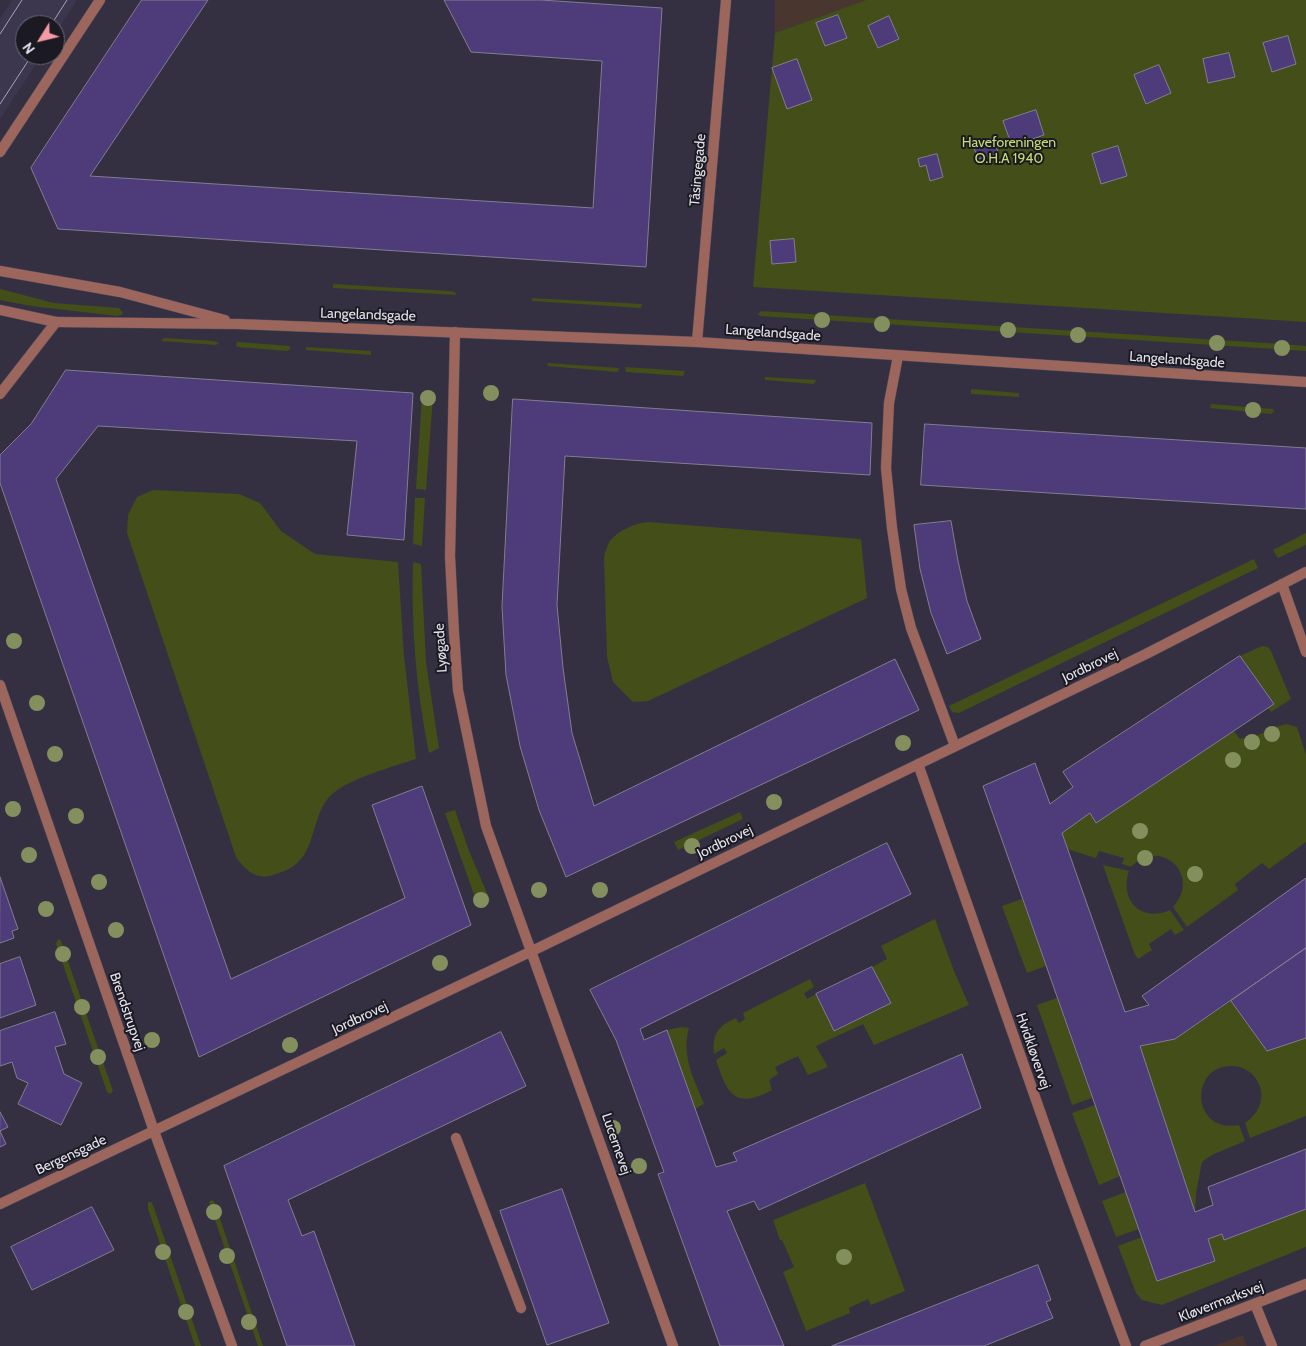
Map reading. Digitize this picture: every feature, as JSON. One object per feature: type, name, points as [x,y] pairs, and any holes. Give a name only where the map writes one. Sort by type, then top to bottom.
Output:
[{"type":"street","points":[[0,152],[100,0]]},
{"type":"street","name":"Tåsingegade","points":[[697,342],[726,0]]},
{"type":"street","name":"Langelandsgade","points":[[0,271],[120,292],[238,324]]},
{"type":"street","name":"Langelandsgade","points":[[0,310],[56,322],[238,324],[697,342],[1306,382]]},
{"type":"street","points":[[0,394],[56,322]]},
{"type":"street","name":"Lyøgade","points":[[455,332],[450,556],[458,690],[486,826],[532,951]]},
{"type":"street","points":[[898,356],[889,404],[886,468],[894,537],[902,590],[911,628],[955,746]]},
{"type":"street","name":"Jordbrovej","points":[[154,1131],[532,951],[1146,654],[1306,572]]},
{"type":"street","points":[[1282,584],[1306,652]]},
{"type":"street","name":"Brendstrupvej","points":[[0,685],[154,1131],[232,1346]]},
{"type":"street","name":"Hvidkløvervej","points":[[918,764],[1061,1171],[1126,1346]]},
{"type":"street","name":"Lucernevej","points":[[532,951],[673,1346]]},
{"type":"street","name":"Bergensgade","points":[[0,1204],[154,1131]]},
{"type":"street","points":[[456,1138],[521,1308]]},
{"type":"street","name":"Kløvermarksvej","points":[[1145,1346],[1306,1284]]},
{"type":"street","points":[[1255,1304],[1272,1346]]},
{"type":"shaded area","points":[[12,0],[77,0],[65,19],[65,15],[15,15],[15,65],[35,65],[0,119],[0,19]]},
{"type":"shaded area","points":[[775,0],[866,0],[775,33]]},
{"type":"shaded area","points":[[1243,1335],[1247,1346],[1214,1346]]},
{"type":"green space","name":"Haveforeningen O.H.A 1940","points":[[866,0],[1306,0],[1306,322],[753,287],[775,33]]},
{"type":"green space","points":[[333,284],[449,291],[455,292],[456,295],[333,288]]},
{"type":"green space","points":[[0,289],[54,303],[119,308],[123,313],[117,316],[31,306],[0,300]]},
{"type":"green space","points":[[532,298],[642,304],[641,308],[532,301]]},
{"type":"green space","points":[[761,311],[1282,344],[1306,346],[1306,351],[760,316],[758,314]]},
{"type":"green space","points":[[165,338],[214,341],[219,343],[216,345],[162,341]]},
{"type":"green space","points":[[237,342],[290,346],[290,349],[287,351],[238,347],[236,346]]},
{"type":"green space","points":[[306,347],[371,351],[371,355],[306,350]]},
{"type":"green space","points":[[547,363],[619,368],[618,372],[548,366]]},
{"type":"green space","points":[[625,367],[685,371],[683,376],[626,372]]},
{"type":"green space","points":[[765,377],[816,380],[814,384],[765,380]]},
{"type":"green space","points":[[971,389],[1019,393],[1019,397],[971,394]]},
{"type":"green space","points":[[422,395],[433,397],[426,490],[416,489]]},
{"type":"green space","points":[[1211,404],[1273,409],[1274,411],[1271,414],[1210,408]]},
{"type":"green space","points":[[153,490],[239,494],[260,503],[281,531],[315,554],[398,562],[404,656],[416,759],[360,778],[331,795],[320,811],[308,848],[297,863],[286,871],[262,877],[247,870],[236,857],[127,533],[128,515],[137,497]]},
{"type":"green space","points":[[415,498],[425,498],[422,546],[413,544]]},
{"type":"green space","points":[[649,522],[861,539],[867,598],[648,701],[633,702],[613,682],[607,657],[604,557],[609,542],[617,534],[638,524]]},
{"type":"green space","points":[[1306,533],[1306,545],[1278,558],[1273,550]]},
{"type":"green space","points":[[1254,559],[1258,568],[959,713],[952,712],[949,706]]},
{"type":"green space","points":[[413,562],[421,564],[426,662],[439,748],[429,753],[415,658]]},
{"type":"green space","points":[[1262,646],[1268,647],[1271,651],[1291,699],[1271,712],[1268,708],[1274,704],[1240,656]]},
{"type":"green space","points":[[1286,724],[1297,727],[1306,755],[1306,842],[1269,869],[1262,863],[1235,884],[1238,890],[1187,927],[1173,907],[1181,895],[1183,883],[1180,873],[1174,864],[1165,858],[1154,856],[1143,859],[1131,867],[1122,864],[1124,858],[1099,851],[1096,858],[1067,849],[1062,833],[1090,813],[1096,823],[1234,731],[1239,738],[1245,738]]},
{"type":"green space","points":[[455,810],[469,851],[490,900],[478,906],[445,813]]},
{"type":"green space","points":[[740,812],[743,819],[678,850],[674,842]]},
{"type":"green space","points":[[1103,865],[1129,871],[1127,891],[1130,900],[1135,906],[1142,911],[1150,913],[1170,910],[1184,930],[1175,935],[1171,929],[1149,944],[1152,950],[1138,959]]},
{"type":"green space","points":[[1022,899],[1046,966],[1027,973],[1002,906]]},
{"type":"green space","points":[[935,919],[969,1005],[874,1045],[863,1024],[816,1046],[828,1067],[808,1075],[798,1056],[775,1067],[778,1074],[769,1080],[772,1090],[749,1099],[734,1095],[729,1090],[716,1060],[727,1053],[724,1048],[714,1054],[715,1036],[725,1024],[736,1018],[739,1023],[745,1019],[743,1013],[810,979],[814,987],[804,993],[807,999],[816,994],[834,1031],[890,1003],[872,967],[887,959],[881,946]]},
{"type":"green space","points":[[59,939],[113,1091],[110,1094],[107,1092],[56,944]]},
{"type":"green space","points":[[1057,998],[1092,1098],[1072,1105],[1037,1005]]},
{"type":"green space","points":[[1231,1001],[1267,1051],[1306,1038],[1306,1116],[1250,1138],[1245,1123],[1256,1113],[1261,1100],[1260,1087],[1257,1080],[1248,1071],[1235,1066],[1218,1069],[1208,1076],[1201,1098],[1204,1110],[1212,1119],[1223,1125],[1239,1125],[1245,1141],[1212,1155],[1202,1162],[1196,1193],[1195,1212],[1140,1046],[1175,1039]]},
{"type":"green space","points":[[682,1027],[689,1028],[687,1039],[688,1058],[704,1104],[695,1109],[667,1030]]},
{"type":"green space","points":[[1095,1105],[1120,1176],[1099,1185],[1072,1113]]},
{"type":"green space","points":[[865,1183],[905,1291],[871,1305],[868,1299],[849,1308],[850,1313],[806,1331],[783,1272],[794,1267],[782,1240],[780,1240],[773,1220]]},
{"type":"green space","points":[[1126,1192],[1139,1229],[1116,1237],[1102,1201]]},
{"type":"green space","points":[[211,1200],[214,1201],[263,1346],[258,1346],[209,1202]]},
{"type":"green space","points":[[148,1202],[151,1202],[153,1205],[201,1346],[195,1346],[148,1209]]},
{"type":"green space","points":[[1306,1209],[1306,1247],[1162,1305],[1142,1300],[1136,1293],[1118,1246],[1142,1237],[1157,1281],[1215,1261],[1208,1239],[1222,1234],[1224,1240]]},
{"type":"building","points":[[142,0],[208,0],[90,176],[593,208],[602,61],[471,52],[444,0],[541,0],[662,8],[646,267],[58,229],[31,168]]},
{"type":"building","points":[[838,15],[847,38],[825,46],[816,23]]},
{"type":"building","points":[[889,16],[899,39],[878,48],[868,26]]},
{"type":"building","points":[[1288,36],[1296,64],[1272,72],[1263,43]]},
{"type":"building","points":[[1229,53],[1235,77],[1208,83],[1203,59]]},
{"type":"building","points":[[797,59],[812,100],[787,109],[772,68]]},
{"type":"building","points":[[1159,65],[1171,93],[1146,104],[1134,75]]},
{"type":"building","points":[[1036,110],[1044,135],[1012,146],[1003,121]]},
{"type":"building","points":[[994,138],[998,153],[978,159],[973,145]]},
{"type":"building","points":[[1118,146],[1127,176],[1101,184],[1092,154]]},
{"type":"building","points":[[937,154],[943,177],[930,181],[926,165],[920,167],[918,159]]},
{"type":"building","points":[[794,239],[796,262],[772,264],[770,241]]},
{"type":"building","points":[[66,370],[413,393],[404,540],[347,535],[357,441],[98,426],[56,479],[231,979],[405,898],[372,805],[422,786],[471,925],[199,1057],[0,483],[0,455],[31,424]]},
{"type":"building","points":[[513,399],[872,423],[870,475],[565,456],[557,605],[572,733],[594,806],[895,659],[919,710],[566,877],[539,810],[520,746],[506,675],[502,607]]},
{"type":"building","points":[[925,424],[1306,448],[1306,509],[921,485]]},
{"type":"building","points":[[951,521],[967,601],[981,639],[947,654],[931,613],[920,569],[914,525]]},
{"type":"building","points":[[1240,656],[1274,704],[1096,823],[1090,813],[1062,833],[1125,1012],[1149,1005],[1142,996],[1306,878],[1306,948],[1175,1039],[1140,1046],[1195,1212],[1213,1205],[1208,1187],[1306,1149],[1306,1209],[1224,1240],[1222,1234],[1208,1239],[1215,1261],[1157,1281],[983,786],[1035,763],[1050,804],[1073,787],[1063,772]]},
{"type":"building","points":[[887,843],[911,894],[640,1029],[644,1040],[667,1030],[716,1167],[737,1161],[733,1153],[962,1054],[981,1108],[759,1210],[754,1201],[727,1211],[784,1346],[720,1346],[658,1174],[664,1172],[616,1040],[590,990]]},
{"type":"building","points":[[0,877],[18,929],[12,931],[14,938],[0,943]]},
{"type":"building","points":[[1306,948],[1306,1038],[1267,1051],[1231,1001]]},
{"type":"building","points":[[20,957],[36,1005],[0,1018],[0,964]]},
{"type":"building","points":[[872,967],[891,1003],[834,1031],[816,994]]},
{"type":"building","points":[[55,1012],[66,1044],[55,1047],[64,1074],[82,1083],[61,1125],[18,1104],[28,1083],[17,1078],[12,1062],[0,1066],[0,1031]]},
{"type":"building","points":[[501,1032],[526,1086],[288,1200],[302,1236],[314,1231],[355,1346],[287,1346],[224,1166]]},
{"type":"building","points":[[0,1112],[8,1127],[0,1131]]},
{"type":"building","points":[[0,1131],[6,1144],[0,1147]]},
{"type":"building","points":[[562,1189],[609,1323],[547,1345],[500,1211]]},
{"type":"building","points":[[92,1207],[114,1250],[32,1290],[11,1247]]},
{"type":"building","points":[[1038,1265],[1051,1300],[1046,1302],[1053,1318],[984,1346],[832,1346]]},
{"type":"tram line","points":[[0,34],[22,0]]},
{"type":"tram line","points":[[57,15],[67,0]]},
{"type":"tram line","points":[[0,104],[25,65]]}]
